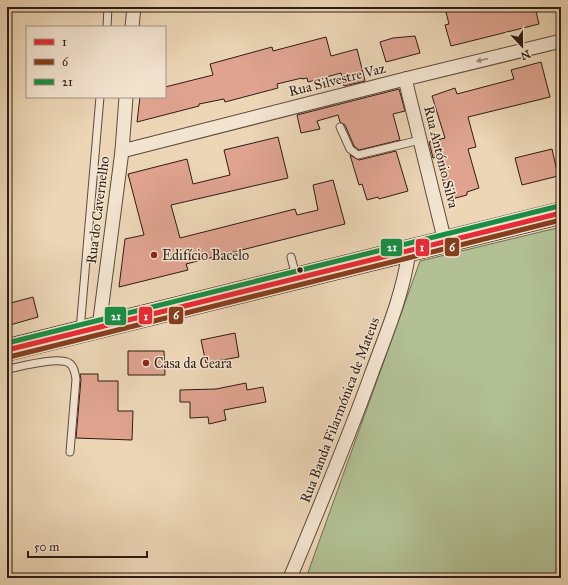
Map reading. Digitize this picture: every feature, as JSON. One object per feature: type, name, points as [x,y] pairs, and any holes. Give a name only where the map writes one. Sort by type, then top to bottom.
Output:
[{"type":"main road","points":[[7,350],[561,213]]},
{"type":"street","points":[[132,26],[134,7]]},
{"type":"street","name":"Rua Silvestre Vaz","points":[[122,151],[405,78],[561,41]]},
{"type":"street","name":"Rua António Silva","points":[[405,78],[445,242]]},
{"type":"street","name":"Rua do Cavernelho","points":[[89,329],[122,151],[126,98]]},
{"type":"street","name":"Rua Banda Filarmónica de Mateus","points":[[290,578],[346,443],[392,318],[404,280],[408,251]]},
{"type":"lane","points":[[107,26],[108,7]]},
{"type":"lane","points":[[89,329],[100,98]]},
{"type":"lane","points":[[340,127],[350,149],[358,155],[420,140]]},
{"type":"lane","points":[[291,257],[296,278]]},
{"type":"lane","points":[[7,370],[56,360],[70,363],[74,368],[76,379],[70,452]]},
{"type":"green space","points":[[561,227],[561,578],[306,578],[420,261]]},
{"type":"building","points":[[467,7],[535,7],[539,24],[451,46],[445,25],[449,24],[446,12]]},
{"type":"building","points":[[415,36],[420,53],[386,62],[380,42],[393,38]]},
{"type":"building","points":[[326,37],[331,56],[357,49],[365,81],[344,86],[341,73],[308,82],[307,78],[302,78],[277,84],[278,88],[225,102],[224,99],[199,104],[199,106],[137,122],[140,98],[166,98],[166,87],[213,75],[210,64],[272,47],[273,51]]},
{"type":"building","points":[[541,62],[550,97],[468,117],[476,147],[468,149],[479,188],[467,192],[467,195],[448,200],[437,157],[433,158],[429,142],[445,138],[432,96],[455,88],[457,94],[514,79],[511,70]]},
{"type":"building","points":[[399,89],[405,111],[393,114],[400,140],[359,150],[354,146],[345,125],[340,122],[338,115],[317,121],[320,129],[301,133],[297,115]]},
{"type":"building","points":[[278,137],[288,178],[171,205],[180,238],[295,209],[297,215],[318,210],[313,185],[333,180],[345,224],[186,264],[188,270],[119,287],[125,239],[144,235],[128,174],[187,159],[193,184],[230,175],[224,150]]},
{"type":"building","points":[[552,149],[558,176],[522,185],[515,158]]},
{"type":"building","points":[[396,151],[408,191],[379,199],[378,197],[367,200],[362,184],[359,185],[350,155],[359,160]]},
{"type":"building","points":[[33,297],[38,317],[10,325],[7,314],[7,304]]},
{"type":"building","points":[[235,333],[239,357],[206,363],[201,340]]},
{"type":"building","name":"Casa da Ceara","points":[[128,351],[164,351],[165,375],[128,375]]},
{"type":"building","points":[[80,374],[98,374],[98,381],[118,381],[118,411],[133,411],[132,440],[76,438],[81,379]]},
{"type":"building","points":[[246,383],[247,390],[263,387],[266,402],[224,410],[226,420],[209,424],[208,417],[190,418],[190,402],[180,402],[180,390],[216,389]]},
{"type":"transit line","name":"21","points":[[7,343],[559,206]]},
{"type":"transit line","name":"1","points":[[7,350],[561,213]]},
{"type":"transit line","name":"6","points":[[9,357],[561,220]]},
{"type":"place","name":"Edifício Bacelo","points":[[154,255]]},
{"type":"place","name":"Casa da Ceara","points":[[146,363]]}]
